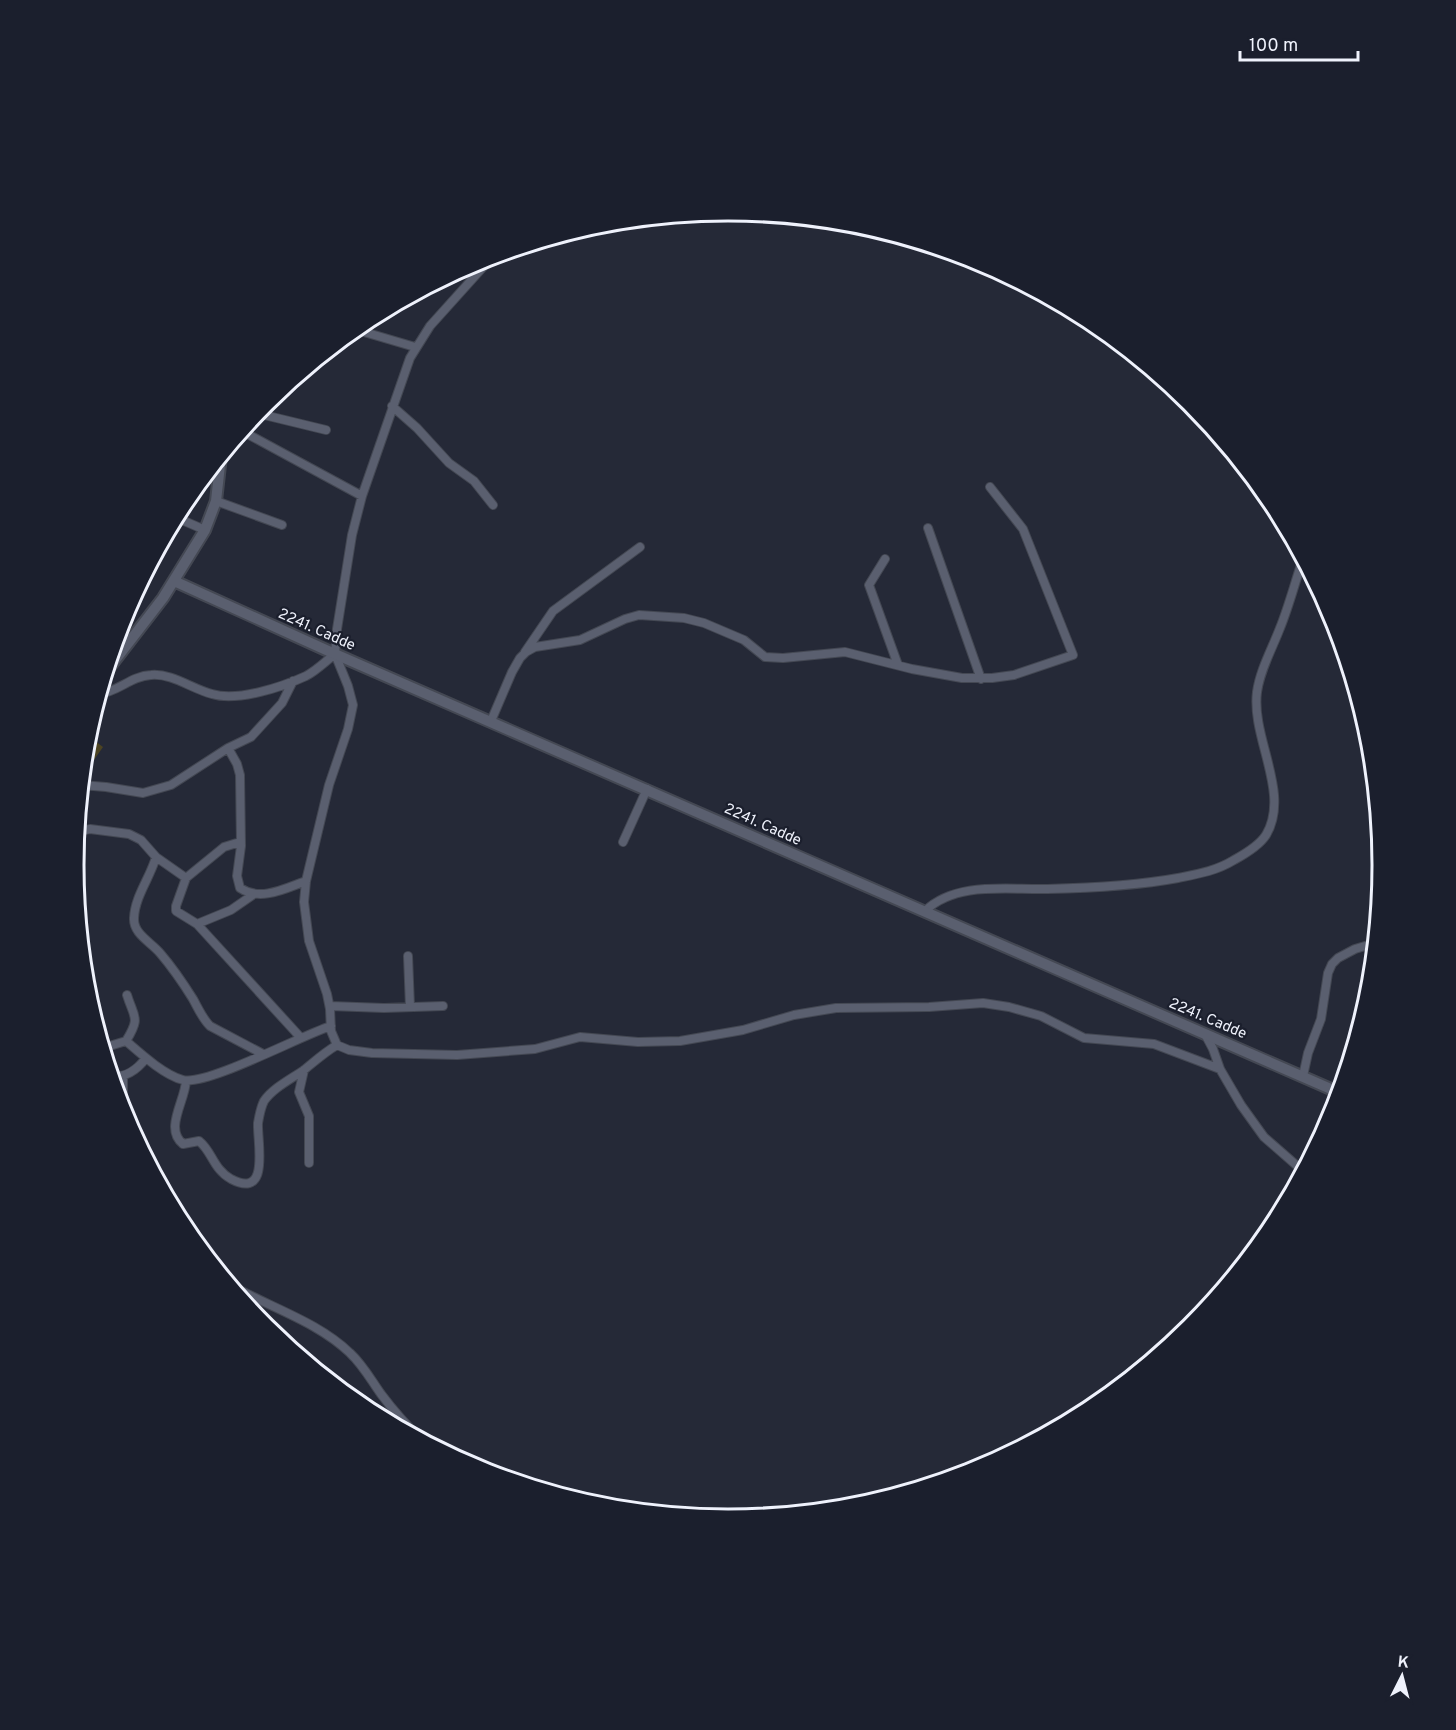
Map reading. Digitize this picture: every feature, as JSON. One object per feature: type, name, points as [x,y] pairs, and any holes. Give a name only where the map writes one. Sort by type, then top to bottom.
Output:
[{"type":"street","points":[[481,270],[439,315],[415,347],[392,406],[362,496],[352,535],[335,654],[353,705],[348,729],[329,784],[306,881],[304,902],[309,941],[330,1006],[331,1026],[337,1045],[349,1050],[372,1053],[457,1055],[535,1049],[580,1037],[638,1042],[680,1041],[743,1030],[794,1015],[836,1008],[929,1007],[983,1003],[1041,1016],[1084,1038],[1154,1044],[1220,1069]]},
{"type":"street","points":[[366,333],[415,347]]},
{"type":"street","points":[[392,406],[417,428],[449,463],[474,482],[493,505]]},
{"type":"street","points":[[267,416],[326,430]]},
{"type":"street","points":[[249,435],[362,496]]},
{"type":"street","points":[[120,653],[174,580],[205,530],[216,501],[219,470]]},
{"type":"street","points":[[523,655],[536,647],[589,637],[633,616],[648,615],[684,618],[704,624],[744,640],[765,657],[783,658],[845,652],[963,678],[981,679],[1014,675],[1073,655],[1023,530],[990,487]]},
{"type":"street","points":[[216,501],[282,525]]},
{"type":"street","points":[[184,521],[205,530]]},
{"type":"street","points":[[928,528],[981,679]]},
{"type":"street","points":[[490,721],[512,672],[553,611],[640,547]]},
{"type":"street","points":[[885,559],[868,585],[897,665]]},
{"type":"street","points":[[925,911],[933,903],[974,890],[1134,886],[1206,873],[1235,860],[1258,844],[1267,834],[1273,794],[1272,776],[1256,720],[1257,692],[1300,568]]},
{"type":"street","name":"2241. Cadde","points":[[174,580],[335,654],[1332,1088]]},
{"type":"street","points":[[108,692],[135,677],[161,675],[222,697],[246,694],[307,676],[335,654]]},
{"type":"street","points":[[89,786],[132,792],[152,792],[171,786],[228,748],[251,737],[282,703],[293,681]]},
{"type":"street","points":[[228,748],[240,775],[240,842],[237,882],[240,888],[248,893],[269,894],[306,881]]},
{"type":"street","points":[[623,842],[647,789]]},
{"type":"street","points":[[85,831],[129,834],[141,840],[156,857],[186,878]]},
{"type":"street","points":[[240,842],[224,847],[186,878],[176,909],[178,913],[197,924],[301,1038]]},
{"type":"street","points":[[156,857],[153,869],[137,902],[134,917],[135,928],[164,958],[210,1026],[263,1054]]},
{"type":"street","points":[[197,924],[231,910],[254,894]]},
{"type":"street","points":[[1303,1076],[1308,1053],[1324,1009],[1328,973],[1332,964],[1355,948],[1366,945]]},
{"type":"street","points":[[408,956],[410,1007]]},
{"type":"street","points":[[110,1046],[126,1041],[135,1023],[134,1011],[127,995]]},
{"type":"street","points":[[330,1006],[443,1006]]},
{"type":"street","points":[[126,1041],[146,1058],[186,1081],[208,1076],[331,1026]]},
{"type":"street","points":[[1205,1034],[1220,1069],[1241,1105],[1264,1137],[1297,1166]]},
{"type":"street","points":[[186,1081],[183,1099],[175,1120],[178,1141],[185,1144],[195,1140],[199,1141],[215,1166],[226,1176],[240,1182],[250,1182],[256,1178],[260,1167],[258,1121],[262,1104],[268,1096],[323,1053],[337,1045]]},
{"type":"street","points":[[120,1076],[139,1067],[146,1058]]},
{"type":"street","points":[[304,1070],[299,1092],[309,1116],[309,1163]]},
{"type":"street","points":[[123,1076],[123,1085]]},
{"type":"street","points":[[247,1293],[310,1325],[349,1351],[404,1421]]},
{"type":"shaded area","points":[[96,741],[103,747],[93,762]]}]
